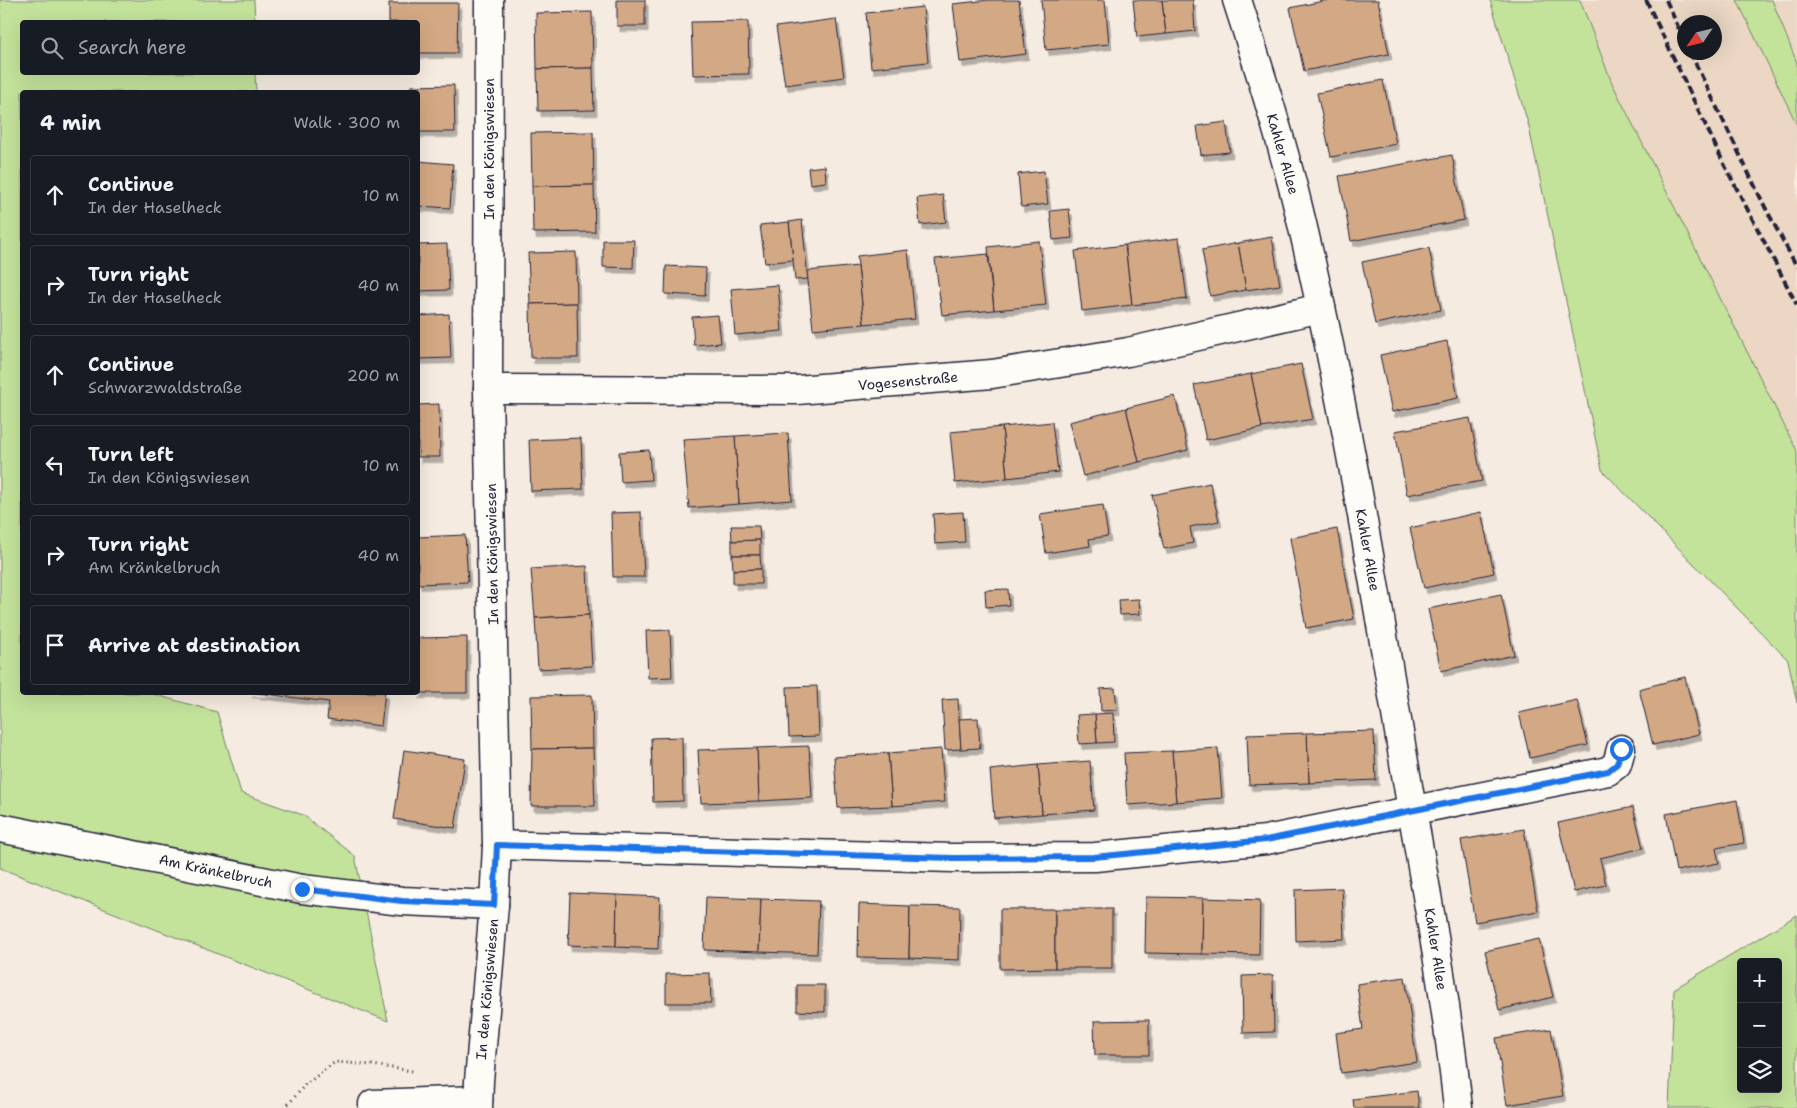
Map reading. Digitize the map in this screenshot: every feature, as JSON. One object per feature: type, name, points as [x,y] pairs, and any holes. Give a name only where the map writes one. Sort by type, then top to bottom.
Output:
[{"type":"street","name":"In den Königswiesen","points":[[478,1104],[497,845],[488,389],[489,0]]},
{"type":"street","name":"Kahler Allee","points":[[1237,0],[1259,68],[1297,205],[1321,308],[1364,525],[1434,934],[1458,1108]]},
{"type":"street","name":"Vogesenstraße","points":[[488,389],[797,390],[992,374],[1128,352],[1321,308]]},
{"type":"street","points":[[497,845],[953,858],[1094,857],[1266,840],[1608,771],[1617,764],[1621,749]]},
{"type":"street","name":"Am Kränkelbruch","points":[[0,828],[302,889],[402,901],[494,905]]},
{"type":"street","points":[[372,1108],[373,1104],[478,1104]]},
{"type":"shaded area","points":[[1580,0],[1737,0],[1797,125],[1797,451],[1612,83]]},
{"type":"shaded area","points":[[1772,0],[1797,0],[1797,63]]},
{"type":"green space","points":[[0,0],[254,0],[255,20],[20,20],[20,75],[255,75],[256,90],[20,90],[20,695],[156,695],[217,712],[241,793],[303,815],[355,856],[388,1021],[0,868]]},
{"type":"green space","points":[[1490,0],[1580,0],[1612,83],[1797,451],[1797,703],[1788,660],[1602,470],[1528,123]]},
{"type":"green space","points":[[1737,0],[1772,0],[1797,63],[1797,125]]},
{"type":"green space","points":[[1797,915],[1797,1108],[1669,1108],[1674,989]]},
{"type":"building","points":[[617,0],[645,0],[645,26],[617,26]]},
{"type":"building","points":[[989,0],[1019,0],[1026,54],[960,62],[953,4]]},
{"type":"building","points":[[1041,0],[1105,0],[1109,44],[1046,50]]},
{"type":"building","points":[[1133,0],[1162,0],[1166,34],[1137,37]]},
{"type":"building","points":[[1162,0],[1193,0],[1195,31],[1166,34]]},
{"type":"building","points":[[1328,0],[1378,0],[1389,54],[1304,71],[1290,8]]},
{"type":"building","points":[[389,3],[458,3],[457,53],[420,53],[420,20],[389,20]]},
{"type":"building","points":[[923,7],[928,62],[871,68],[866,13]]},
{"type":"building","points":[[592,12],[593,68],[537,69],[536,13]]},
{"type":"building","points":[[836,19],[844,77],[785,85],[776,27]]},
{"type":"building","points":[[748,21],[749,74],[693,75],[691,22]]},
{"type":"building","points":[[593,68],[594,110],[538,111],[537,69]]},
{"type":"building","points":[[1383,80],[1396,144],[1331,157],[1317,93]]},
{"type":"building","points":[[454,85],[455,132],[420,132],[420,90],[411,90],[411,86]]},
{"type":"building","points":[[1226,122],[1230,152],[1201,155],[1197,126]]},
{"type":"building","points":[[593,132],[594,185],[532,186],[531,133]]},
{"type":"building","points":[[1452,155],[1464,220],[1351,241],[1339,176]]},
{"type":"building","points":[[420,161],[453,164],[450,208],[420,206]]},
{"type":"building","points":[[825,166],[826,182],[810,184],[808,168]]},
{"type":"building","points":[[1044,171],[1048,204],[1021,207],[1018,174]]},
{"type":"building","points":[[594,185],[595,232],[533,233],[532,186]]},
{"type":"building","points":[[943,195],[946,222],[920,225],[917,198]]},
{"type":"building","points":[[1069,209],[1072,238],[1053,240],[1050,211]]},
{"type":"building","points":[[802,220],[808,279],[795,280],[789,222]]},
{"type":"building","points":[[789,222],[793,260],[765,263],[760,225]]},
{"type":"building","points":[[1272,237],[1280,285],[1246,290],[1238,243]]},
{"type":"building","points":[[1179,238],[1187,299],[1132,305],[1125,245]]},
{"type":"building","points":[[603,240],[634,240],[633,268],[603,267]]},
{"type":"building","points":[[1039,241],[1046,305],[994,310],[988,247]]},
{"type":"building","points":[[1238,243],[1246,290],[1210,296],[1202,250]]},
{"type":"building","points":[[447,244],[449,290],[420,291],[420,245]]},
{"type":"building","points":[[1125,245],[1132,305],[1082,311],[1075,251]]},
{"type":"building","points":[[1429,248],[1441,310],[1375,324],[1362,262]]},
{"type":"building","points":[[908,250],[915,319],[864,324],[857,256]]},
{"type":"building","points":[[576,252],[577,303],[530,304],[528,253]]},
{"type":"building","points":[[988,254],[994,310],[942,315],[935,259]]},
{"type":"building","points":[[666,266],[706,268],[705,296],[665,294]]},
{"type":"building","points":[[858,266],[864,324],[813,329],[807,271]]},
{"type":"building","points":[[778,285],[782,331],[735,335],[731,289]]},
{"type":"building","points":[[577,303],[578,358],[531,358],[530,304]]},
{"type":"building","points":[[449,314],[451,358],[420,359],[420,316]]},
{"type":"building","points":[[718,315],[721,343],[694,345],[692,317]]},
{"type":"building","points":[[1447,341],[1458,398],[1392,412],[1380,355]]},
{"type":"building","points":[[1301,364],[1313,419],[1262,428],[1251,374]]},
{"type":"building","points":[[1251,374],[1262,428],[1206,440],[1194,385]]},
{"type":"building","points":[[1175,396],[1188,450],[1139,462],[1126,408]]},
{"type":"building","points":[[439,404],[440,457],[420,457],[420,405]]},
{"type":"building","points":[[1126,408],[1139,462],[1083,476],[1069,422]]},
{"type":"building","points":[[1470,418],[1482,481],[1407,495],[1395,431]]},
{"type":"building","points":[[1052,422],[1058,472],[1007,478],[1002,427]]},
{"type":"building","points":[[1002,427],[1007,478],[955,483],[950,432]]},
{"type":"building","points":[[788,433],[792,500],[739,504],[735,436]]},
{"type":"building","points":[[735,436],[739,504],[689,508],[683,439]]},
{"type":"building","points":[[581,438],[583,489],[531,491],[529,440]]},
{"type":"building","points":[[649,450],[651,480],[621,482],[619,452]]},
{"type":"building","points":[[1210,483],[1219,521],[1190,527],[1193,543],[1164,549],[1152,495]]},
{"type":"building","points":[[1103,505],[1108,536],[1089,539],[1090,546],[1046,553],[1040,514]]},
{"type":"building","points":[[641,512],[644,577],[613,577],[611,513]]},
{"type":"building","points":[[963,512],[965,542],[935,544],[933,514]]},
{"type":"building","points":[[1481,512],[1494,573],[1424,588],[1410,528]]},
{"type":"building","points":[[731,526],[759,526],[760,540],[732,541]]},
{"type":"building","points":[[1337,529],[1354,619],[1306,628],[1290,538]]},
{"type":"building","points":[[465,535],[468,582],[420,584],[420,537]]},
{"type":"building","points":[[760,540],[760,555],[732,555],[732,541]]},
{"type":"building","points":[[732,555],[760,555],[761,569],[733,570]]},
{"type":"building","points":[[587,566],[589,615],[535,618],[531,569]]},
{"type":"building","points":[[761,569],[761,584],[733,584],[733,570]]},
{"type":"building","points":[[1008,589],[1009,605],[986,607],[985,590]]},
{"type":"building","points":[[1501,594],[1514,655],[1441,671],[1428,609]]},
{"type":"building","points":[[1139,599],[1140,614],[1120,615],[1119,600]]},
{"type":"building","points":[[589,615],[592,666],[538,669],[535,618]]},
{"type":"building","points":[[670,630],[672,677],[648,678],[646,631]]},
{"type":"building","points":[[467,637],[467,693],[420,693],[420,638]]},
{"type":"building","points":[[1685,677],[1699,734],[1653,745],[1639,689]]},
{"type":"building","points":[[817,686],[819,736],[789,737],[787,687]]},
{"type":"building","points":[[1115,688],[1117,710],[1101,711],[1100,689]]},
{"type":"building","points":[[273,695],[385,695],[381,726],[327,719],[329,702]]},
{"type":"building","points":[[592,695],[593,748],[532,749],[531,696]]},
{"type":"building","points":[[958,699],[961,749],[945,750],[942,700]]},
{"type":"building","points":[[1577,700],[1588,745],[1530,758],[1519,713]]},
{"type":"building","points":[[1113,713],[1114,742],[1097,743],[1095,714]]},
{"type":"building","points":[[1095,714],[1097,743],[1079,744],[1077,715]]},
{"type":"building","points":[[978,718],[980,748],[961,749],[959,719]]},
{"type":"building","points":[[1374,731],[1376,780],[1309,783],[1307,733]]},
{"type":"building","points":[[1307,733],[1309,783],[1249,785],[1247,735]]},
{"type":"building","points":[[682,737],[683,801],[653,802],[651,738]]},
{"type":"building","points":[[809,746],[812,798],[759,801],[757,748]]},
{"type":"building","points":[[593,748],[595,806],[531,806],[532,749]]},
{"type":"building","points":[[757,748],[759,801],[701,803],[698,750]]},
{"type":"building","points":[[1218,748],[1222,798],[1176,802],[1172,751]]},
{"type":"building","points":[[941,749],[945,802],[892,806],[888,753]]},
{"type":"building","points":[[404,750],[465,759],[455,828],[394,819]]},
{"type":"building","points":[[1172,751],[1176,802],[1127,805],[1124,753]]},
{"type":"building","points":[[888,753],[892,806],[838,808],[834,757]]},
{"type":"building","points":[[1090,761],[1094,810],[1042,814],[1038,765]]},
{"type":"building","points":[[1038,765],[1042,814],[994,818],[990,770]]},
{"type":"building","points":[[1737,800],[1744,843],[1716,848],[1719,863],[1676,871],[1666,814]]},
{"type":"building","points":[[1633,807],[1643,848],[1600,858],[1606,885],[1574,892],[1558,823]]},
{"type":"building","points":[[1524,829],[1538,911],[1475,922],[1461,840]]},
{"type":"building","points":[[1342,888],[1344,939],[1296,941],[1295,890]]},
{"type":"building","points":[[570,893],[617,895],[616,947],[568,945]]},
{"type":"building","points":[[617,895],[660,897],[658,949],[616,947]]},
{"type":"building","points":[[706,897],[761,899],[759,952],[704,950]]},
{"type":"building","points":[[1146,897],[1203,898],[1202,954],[1145,953]]},
{"type":"building","points":[[1203,898],[1260,900],[1259,955],[1202,954]]},
{"type":"building","points":[[761,899],[819,901],[817,954],[759,952]]},
{"type":"building","points":[[859,904],[910,906],[909,958],[858,957]]},
{"type":"building","points":[[910,906],[960,907],[959,960],[909,958]]},
{"type":"building","points":[[1000,909],[1055,909],[1055,968],[1000,969]]},
{"type":"building","points":[[1055,909],[1112,909],[1112,968],[1055,968]]},
{"type":"building","points":[[1539,939],[1553,997],[1499,1010],[1485,951]]},
{"type":"building","points":[[710,973],[711,1003],[666,1003],[666,974]]},
{"type":"building","points":[[1273,975],[1274,1032],[1243,1033],[1242,976]]},
{"type":"building","points":[[1405,977],[1417,1062],[1341,1073],[1336,1033],[1363,1029],[1357,984]]},
{"type":"building","points":[[797,985],[825,985],[825,1012],[797,1011]]},
{"type":"building","points":[[1149,1020],[1149,1055],[1095,1055],[1094,1021]]},
{"type":"building","points":[[1551,1029],[1563,1096],[1507,1105],[1496,1038]]},
{"type":"building","points":[[1417,1091],[1419,1108],[1354,1108],[1353,1099]]},
{"type":"railway","points":[[1646,0],[1724,164],[1797,305]]},
{"type":"railway","points":[[1666,0],[1677,24]]},
{"type":"railway","points":[[1694,60],[1765,207],[1797,267]]},
{"type":"route","points":[[302,889],[402,901],[494,905],[497,845],[953,858],[1094,857],[1266,840],[1608,771],[1617,764],[1621,749]]}]
